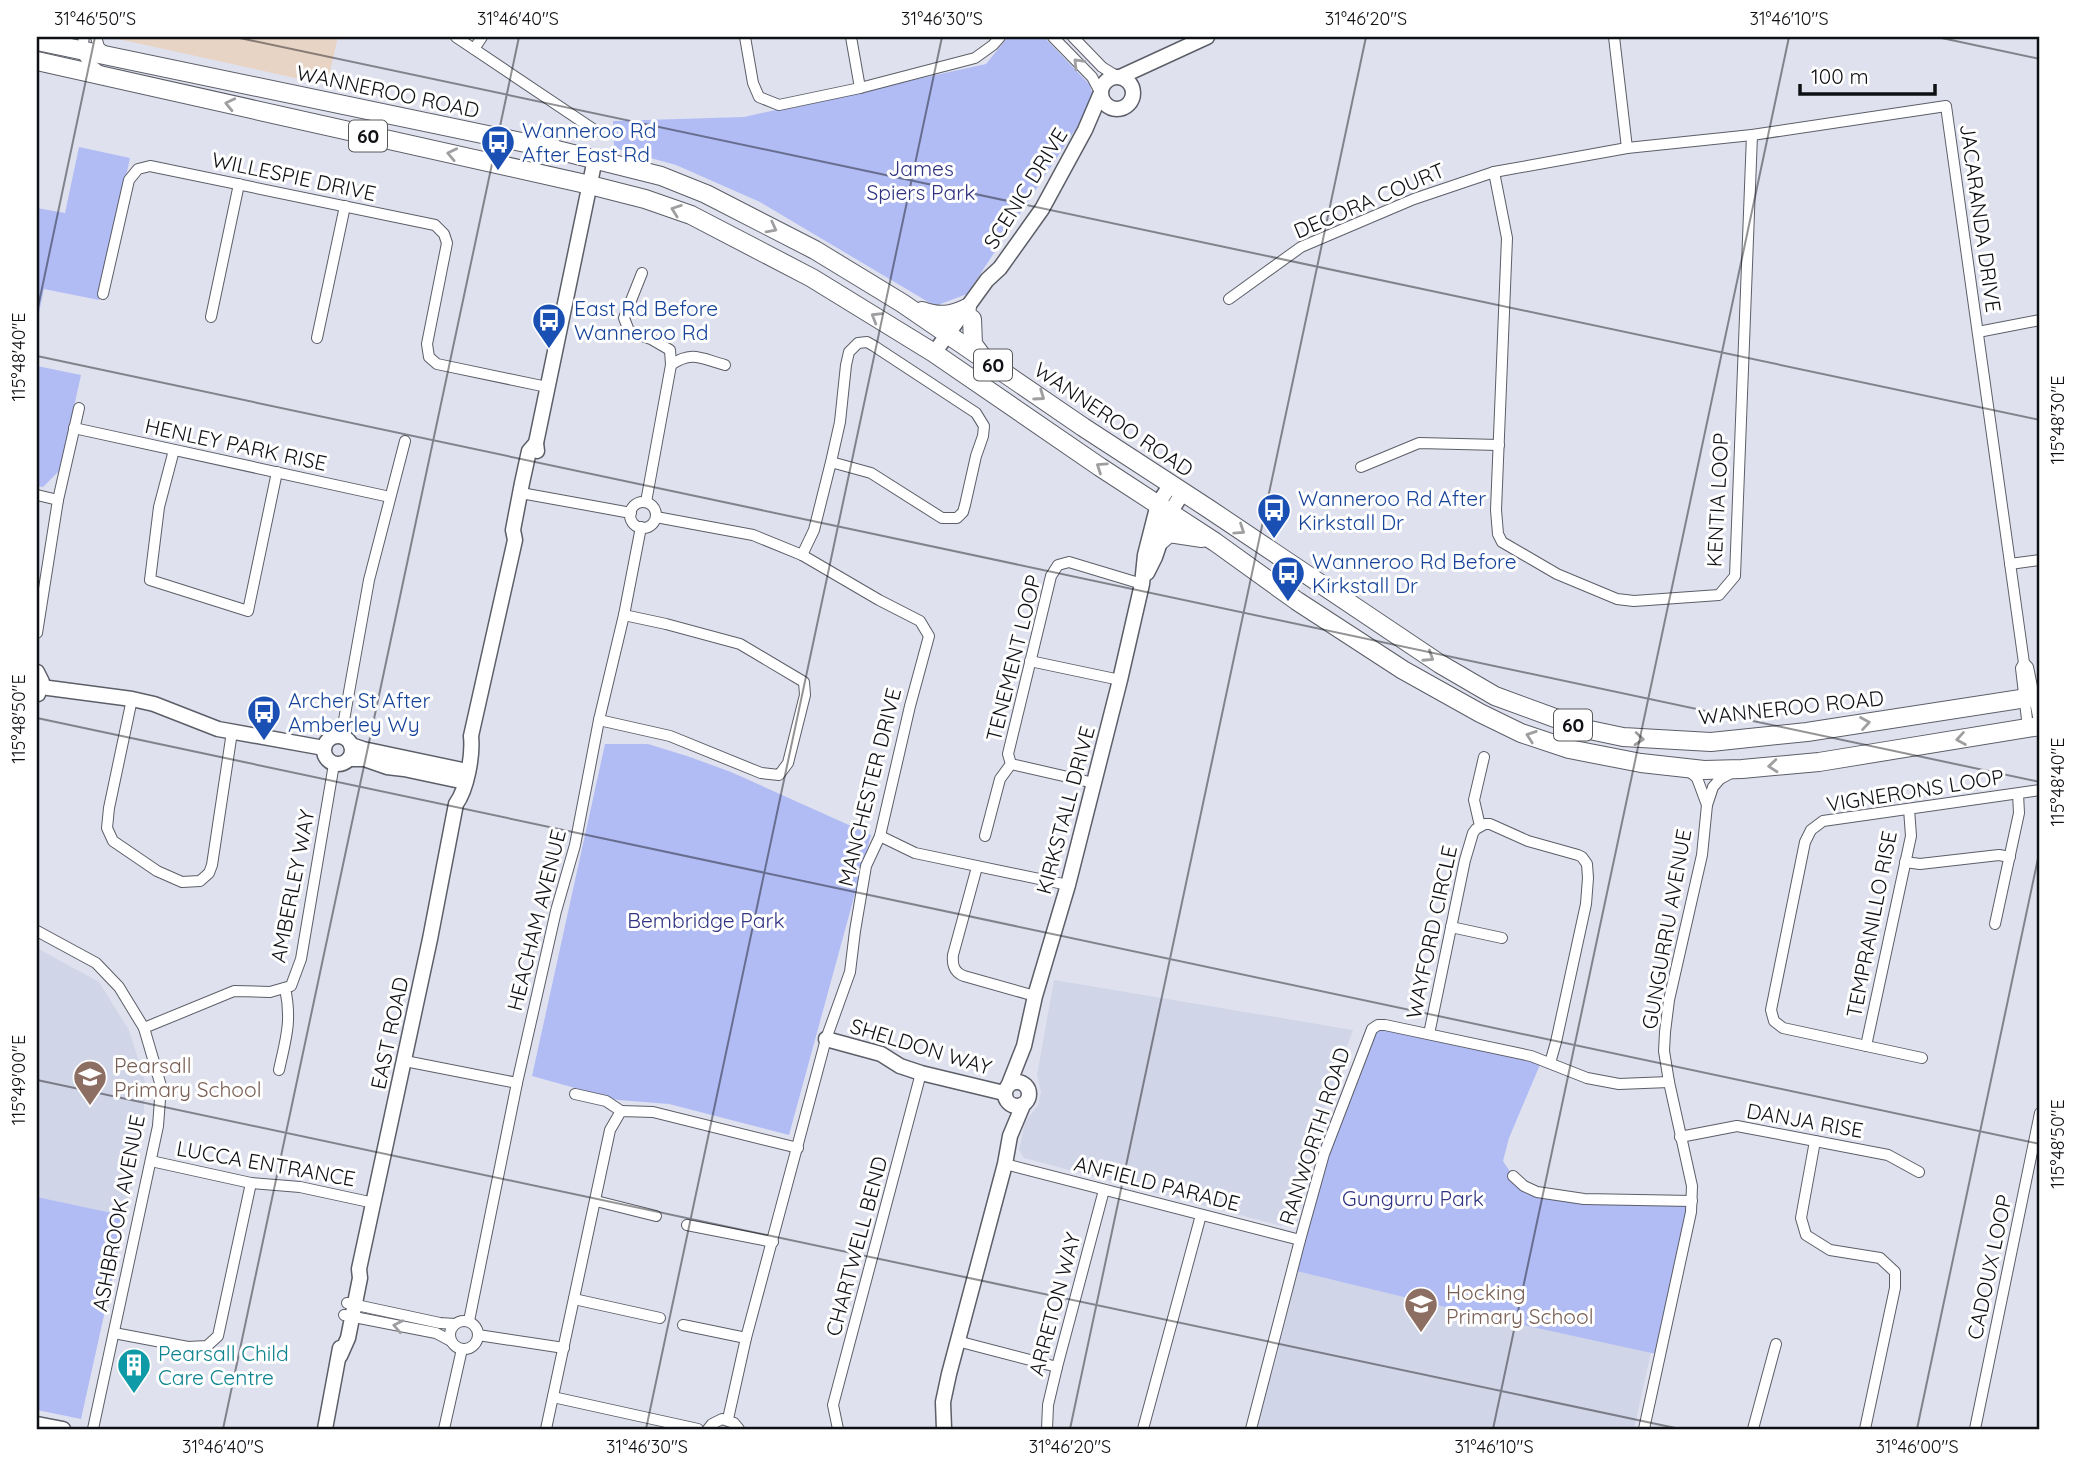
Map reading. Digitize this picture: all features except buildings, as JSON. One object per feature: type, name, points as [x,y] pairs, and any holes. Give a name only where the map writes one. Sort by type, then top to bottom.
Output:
[{"type":"highway","name":"WANNEROO ROAD","points":[[37,41],[83,43],[109,55],[595,159],[661,176],[706,194],[815,250],[902,303],[1083,427],[1440,664],[1495,696],[1534,712],[1602,734],[1666,741],[1712,742],[1807,732],[2033,697]]},
{"type":"highway","name":"60","points":[[37,61],[590,185],[645,199],[691,215],[812,278],[938,356],[1215,542],[1297,601],[1403,670],[1521,733],[1569,749],[1687,769],[1742,769],[1819,762],[2036,727]]},
{"type":"highway","name":"60","points":[[274,91],[298,101],[371,117],[377,121],[377,128],[368,136]]},
{"type":"highway","points":[[902,303],[938,316],[969,314],[973,344],[984,359]]},
{"type":"highway","points":[[1161,540],[1169,533],[1215,542]]},
{"type":"street","points":[[96,37],[99,47],[109,55]]},
{"type":"street","points":[[456,37],[596,131]]},
{"type":"street","points":[[474,49],[482,37]]},
{"type":"street","points":[[745,37],[753,83],[759,97],[779,105],[860,88],[975,58],[1000,37]]},
{"type":"street","points":[[851,37],[860,88]]},
{"type":"street","points":[[1053,37],[1092,77],[1106,106],[1117,109],[1127,105],[1144,77],[1159,60]]},
{"type":"street","points":[[1073,37],[1102,67],[1130,84],[1132,96]]},
{"type":"street","points":[[1100,93],[1105,82],[1207,37]]},
{"type":"street","points":[[1614,37],[1627,148]]},
{"type":"street","points":[[83,43],[91,65],[107,76]]},
{"type":"street","name":"SCENIC DRIVE","points":[[938,356],[995,284],[1000,268],[1042,209],[1085,130],[1100,93]]},
{"type":"street","name":"JACARANDA DRIVE","points":[[1494,172],[1627,148],[1752,135],[1946,106],[2024,663],[2028,667],[2036,727]]},
{"type":"street","name":"SCENIC DRIVE","points":[[1085,130],[1117,109]]},
{"type":"street","name":"KENTIA LOOP","points":[[1494,172],[1507,238],[1496,510],[1502,542],[1557,574],[1617,599],[1634,601],[1719,595],[1734,576],[1752,135]]},
{"type":"street","name":"EAST ROAD","points":[[325,1429],[340,1356],[348,1338],[349,1310],[360,1278],[359,1269],[405,1061],[456,804],[462,795],[464,746],[471,736],[515,540],[521,531],[525,494],[537,454],[536,443],[547,387],[595,159]]},
{"type":"street","name":"WILLESPIE DRIVE","points":[[103,294],[129,180],[138,169],[150,166],[345,206],[435,225],[444,234],[447,243],[426,344],[429,357],[437,364],[547,387]]},
{"type":"street","name":"DECORA COURT","points":[[1229,299],[1301,247],[1414,199],[1494,172]]},
{"type":"street","points":[[211,317],[239,184]]},
{"type":"street","points":[[317,338],[345,206]]},
{"type":"street","points":[[642,273],[625,318],[629,331],[670,349],[671,365],[646,502]]},
{"type":"street","points":[[1978,332],[2040,320]]},
{"type":"street","points":[[802,555],[814,530],[831,462],[840,422],[849,352],[858,343],[867,342],[885,353],[976,413],[984,426],[963,512],[957,518],[942,518],[871,473],[831,462]]},
{"type":"street","points":[[671,365],[682,357],[694,356],[725,365]]},
{"type":"street","points":[[37,633],[58,500],[79,408]]},
{"type":"street","name":"HENLEY PARK RISE","points":[[74,428],[390,497]]},
{"type":"street","points":[[405,441],[369,580],[347,747],[342,764],[334,764],[325,756],[324,748],[328,740],[347,747],[462,776]]},
{"type":"street","points":[[1360,467],[1419,443],[1499,445]]},
{"type":"street","points":[[174,450],[159,507],[150,580],[248,611],[277,472]]},
{"type":"street","name":"KIRKSTALL DRIVE","points":[[1010,1136],[1007,1093],[1024,1046],[1035,996],[1068,885],[1120,680],[1142,584],[1145,555],[1164,509],[1177,488]]},
{"type":"street","points":[[525,494],[631,513]]},
{"type":"street","points":[[37,495],[58,500]]},
{"type":"street","points":[[646,502],[652,506],[656,517],[652,524],[641,527],[634,524],[631,513],[638,503],[646,502]]},
{"type":"street","name":"KIRKSTALL DRIVE","points":[[1142,584],[1161,540],[1164,509]]},
{"type":"street","name":"MANCHESTER DRIVE","points":[[656,517],[753,535],[802,555],[920,621],[929,636],[880,836],[866,866],[850,972],[826,1039],[746,1338],[728,1419]]},
{"type":"street","name":"HEACHAM AVENUE","points":[[469,1321],[517,1083],[550,935],[575,845],[599,719],[624,615],[641,527]]},
{"type":"street","points":[[2010,564],[2040,560]]},
{"type":"street","name":"TENEMENT LOOP","points":[[1011,764],[1008,754],[1051,576],[1058,565],[1069,562],[1142,584]]},
{"type":"street","points":[[599,719],[670,736],[761,773],[779,775],[788,763],[805,695],[804,682],[740,644],[624,615]]},
{"type":"street","points":[[1030,662],[1120,680]]},
{"type":"street","points":[[38,685],[132,699],[154,704],[203,724],[232,732],[324,748]]},
{"type":"street","points":[[132,699],[107,828],[113,841],[158,871],[182,882],[200,881],[209,873],[212,865],[232,732]]},
{"type":"street","points":[[1480,826],[1474,800],[1484,757]]},
{"type":"street","name":"AMBERLEY WAY","points":[[144,1028],[234,990],[270,992],[291,986],[301,959],[334,764]]},
{"type":"street","name":"TENEMENT LOOP","points":[[1011,764],[1094,783]]},
{"type":"street","name":"TENEMENT LOOP","points":[[985,836],[1000,779],[1011,764]]},
{"type":"street","name":"GUNGURRU AVENUE","points":[[1687,769],[1697,778],[1707,805]]},
{"type":"street","name":"GUNGURRU AVENUE","points":[[1644,1429],[1692,1201],[1692,1186],[1668,1082],[1664,1051],[1669,1000],[1702,855],[1707,805],[1713,787],[1720,779],[1742,769]]},
{"type":"street","name":"VIGNERONS LOOP","points":[[1922,1058],[1783,1028],[1774,1021],[1771,1010],[1805,842],[1811,830],[1823,821],[2040,790]]},
{"type":"street","points":[[1996,924],[2019,813],[2018,794]]},
{"type":"street","name":"TEMPRANILLO RISE","points":[[1866,1046],[1911,836],[1909,809]]},
{"type":"street","name":"WAYFORD CIRCLE","points":[[1429,1034],[1465,860],[1473,834],[1480,826],[1490,824],[1528,841],[1582,857],[1587,864],[1586,904],[1550,1063]]},
{"type":"street","points":[[880,836],[915,853],[1068,885]]},
{"type":"street","points":[[1905,862],[1920,864],[2010,856]]},
{"type":"street","points":[[977,867],[953,955],[954,967],[964,976],[1035,996]]},
{"type":"street","points":[[1451,927],[1502,938]]},
{"type":"street","name":"ASHBROOK AVENUE","points":[[37,931],[96,963],[119,987],[144,1028],[161,1086],[158,1126],[93,1429]]},
{"type":"street","points":[[279,1070],[289,1028],[285,988]]},
{"type":"street","name":"RANWORTH ROAD","points":[[1251,1429],[1324,1154],[1372,1029],[1385,1025],[1518,1053],[1587,1078],[1619,1084],[1668,1082]]},
{"type":"street","name":"SHELDON WAY","points":[[826,1039],[881,1054],[900,1066],[921,1073],[1007,1093]]},
{"type":"street","name":"KIRKSTALL DRIVE","points":[[1024,1046],[1025,1084]]},
{"type":"street","points":[[405,1061],[517,1083]]},
{"type":"street","name":"CHARTWELL BEND","points":[[838,1429],[833,1405],[921,1073]]},
{"type":"street","points":[[1017,1082],[1025,1084],[1029,1095],[1023,1105],[1015,1106],[1007,1093],[1017,1082]]},
{"type":"street","points":[[575,1094],[606,1101],[621,1111],[653,1112],[798,1148]]},
{"type":"street","name":"KIRKSTALL DRIVE","points":[[944,1429],[943,1402],[957,1341],[1005,1164],[1010,1136],[1023,1105]]},
{"type":"street","points":[[546,1429],[610,1130],[621,1111]]},
{"type":"street","name":"CADOUX LOOP","points":[[1975,1429],[2040,1113]]},
{"type":"street","name":"DANJA RISE","points":[[1680,1137],[1737,1126],[1888,1155],[1919,1172]]},
{"type":"street","points":[[1815,1141],[1801,1218],[1806,1235],[1830,1250],[1880,1258],[1895,1272],[1895,1289],[1865,1429]]},
{"type":"street","name":"LUCCA ENTRANCE","points":[[150,1161],[251,1183],[300,1187],[374,1203]]},
{"type":"street","name":"ANFIELD PARADE","points":[[1005,1164],[1300,1240]]},
{"type":"street","points":[[1513,1176],[1537,1192],[1584,1199],[1692,1201]]},
{"type":"street","points":[[114,1333],[188,1347],[207,1346],[218,1336],[251,1183]]},
{"type":"street","name":"ARRETON WAY","points":[[1047,1429],[1048,1405],[1057,1367],[1104,1190]]},
{"type":"street","points":[[596,1201],[656,1216]]},
{"type":"street","points":[[1143,1429],[1201,1215]]},
{"type":"street","points":[[687,1225],[773,1242]]},
{"type":"street","points":[[574,1299],[660,1318]]},
{"type":"street","points":[[349,1310],[440,1324],[469,1321],[475,1326],[478,1335],[478,1340],[471,1347],[462,1349],[454,1345],[451,1331],[455,1324]]},
{"type":"street","points":[[349,1310],[436,1333],[451,1340]]},
{"type":"street","points":[[683,1325],[746,1338]]},
{"type":"street","points":[[478,1335],[564,1348]]},
{"type":"street","points":[[957,1341],[1057,1367]]},
{"type":"street","points":[[1753,1429],[1776,1344]]},
{"type":"street","points":[[444,1429],[462,1349]]},
{"type":"street","points":[[553,1397],[698,1429]]},
{"type":"street","points":[[708,1429],[717,1420],[728,1419],[739,1429]]},
{"type":"street","points":[[37,1424],[63,1429]]},
{"type":"shaded area","points":[[109,37],[338,37],[327,85]]},
{"type":"shaded area","name":"Pearsall Primary School","points":[[37,948],[99,982],[129,1030],[145,1081],[143,1132],[126,1216],[37,1197]]},
{"type":"shaded area","points":[[1054,980],[1353,1030],[1307,1155],[1290,1219],[1281,1226],[1024,1158],[1019,1150],[1025,1122],[1038,1105],[1041,1092],[1037,1075]]},
{"type":"shaded area","name":"Hocking Primary School","points":[[1292,1270],[1482,1316],[1651,1352],[1634,1429],[1251,1429]]},
{"type":"green space","name":"James Spiers Park","points":[[1008,37],[1044,37],[1090,85],[1093,97],[1087,112],[967,294],[935,306],[760,202],[676,165],[614,148],[613,121],[744,117],[986,64]]},
{"type":"green space","points":[[79,147],[130,158],[99,300],[44,289],[37,322],[37,208],[65,213]]},
{"type":"green space","points":[[37,366],[81,375],[60,470],[43,487],[37,486]]},
{"type":"green space","name":"Bembridge Park","points":[[605,744],[648,744],[687,756],[731,772],[871,835],[789,1135],[669,1104],[618,1100],[532,1076]]},
{"type":"green space","name":"Gungurru Park","points":[[1378,1025],[1542,1060],[1509,1138],[1503,1161],[1513,1176],[1537,1192],[1692,1201],[1661,1355],[1482,1316],[1292,1270],[1324,1154]]},
{"type":"green space","points":[[37,1197],[126,1216],[81,1419],[37,1410]]},
{"type":"place","name":"Wanneroo Rd After East Rd","points":[[498,172]]},
{"type":"place","name":"East Rd Before Wanneroo Rd","points":[[549,350]]},
{"type":"place","name":"Wanneroo Rd After Kirkstall Dr","points":[[1274,540]]},
{"type":"place","name":"Wanneroo Rd Before Kirkstall Dr","points":[[1288,603]]},
{"type":"place","name":"Archer St After Amberley Wy","points":[[264,742]]},
{"type":"place","name":"Pearsall Primary School","points":[[90,1107]]},
{"type":"place","name":"Hocking Primary School","points":[[1421,1334]]},
{"type":"place","name":"Pearsall Child Care Centre","points":[[134,1395]]}]
